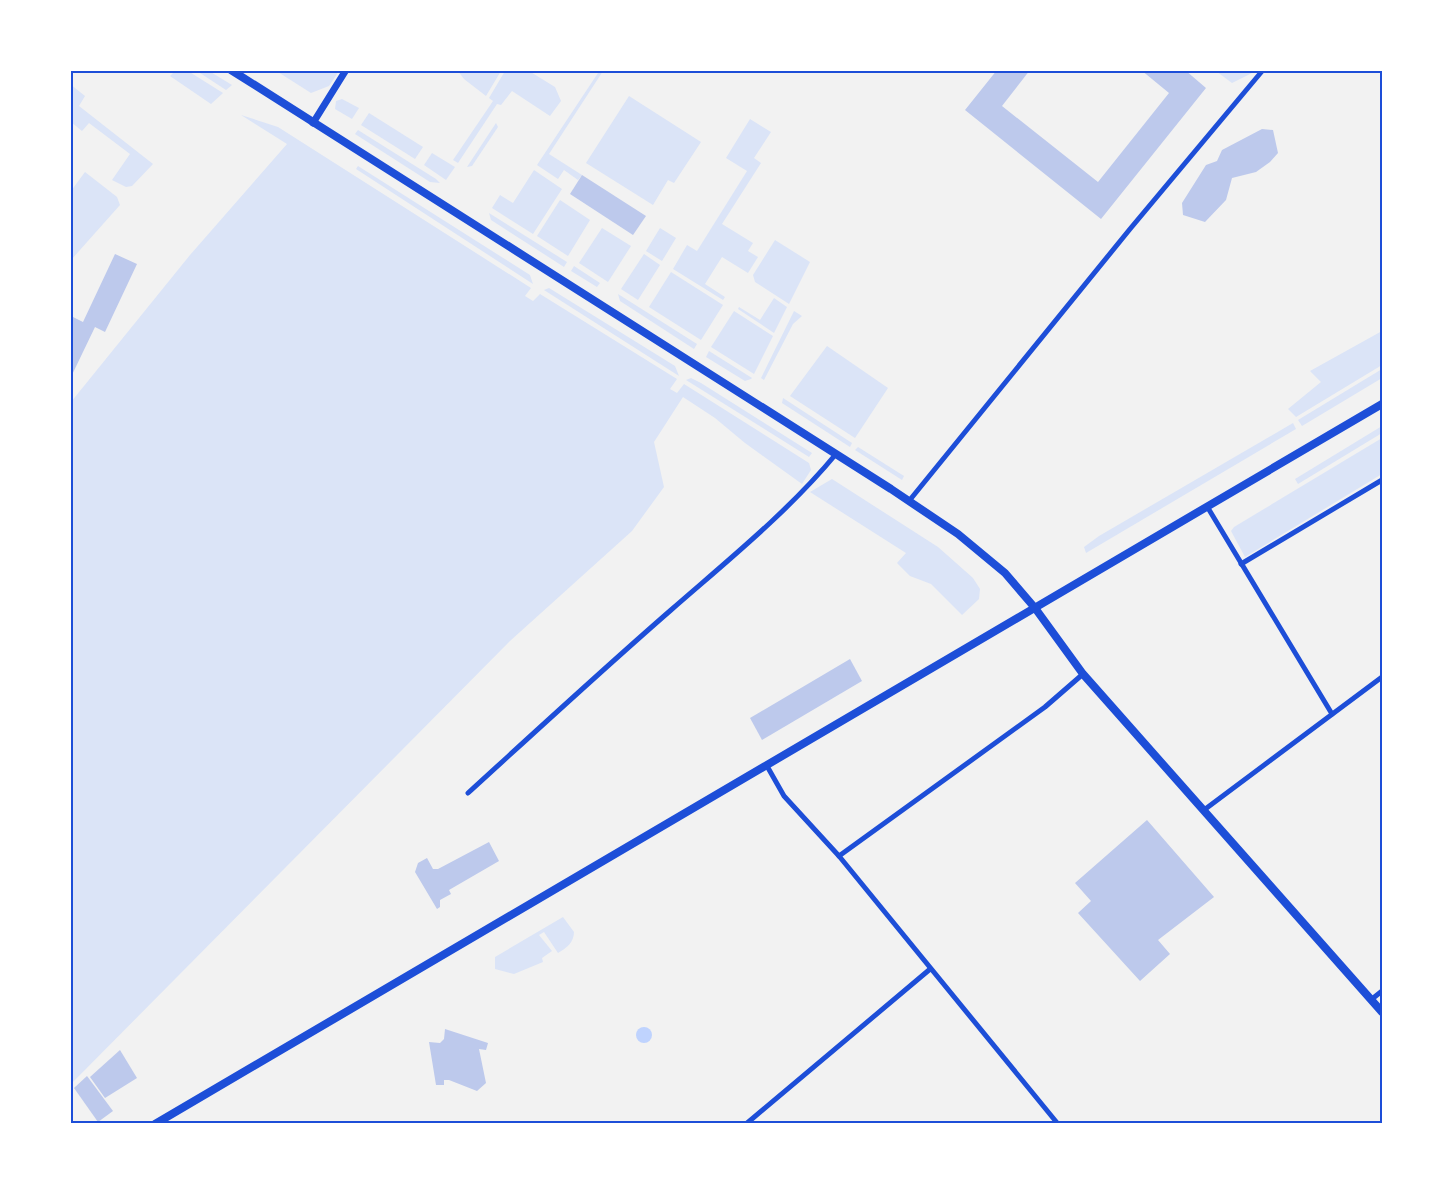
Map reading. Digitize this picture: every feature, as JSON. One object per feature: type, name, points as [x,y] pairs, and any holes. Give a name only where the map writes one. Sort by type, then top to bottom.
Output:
[{"type":"main road","points":[[231,70],[836,454],[909,501],[989,558],[1035,608],[1083,674],[1383,1012]]},
{"type":"main road","points":[[155,1124],[1383,404]]},
{"type":"street","points":[[313,123],[346,70]]},
{"type":"street","points":[[909,501],[1130,229],[1263,70]]},
{"type":"street","points":[[468,793],[608,665],[741,549],[806,488],[836,454]]},
{"type":"street","points":[[1240,564],[1383,480]]},
{"type":"street","points":[[1208,508],[1332,714]]},
{"type":"street","points":[[839,856],[1045,707],[1083,674]]},
{"type":"street","points":[[1204,810],[1383,677]]},
{"type":"street","points":[[767,766],[784,796],[839,856],[929,970],[1058,1124]]},
{"type":"street","points":[[746,1124],[929,970]]},
{"type":"street","points":[[1372,999],[1383,991]]},
{"type":"shaded area","points":[[600,70],[603,71],[549,154],[582,175],[578,180],[564,170],[558,179],[537,165]]},
{"type":"shaded area","points":[[175,71],[188,71],[223,93],[211,104],[170,76]]},
{"type":"shaded area","points":[[197,71],[209,71],[232,85],[226,90]]},
{"type":"shaded area","points":[[339,71],[329,86],[311,93],[278,72]]},
{"type":"shaded area","points":[[458,71],[501,71],[486,96],[464,79]]},
{"type":"shaded area","points":[[505,71],[529,71],[555,87],[561,101],[550,116],[512,91],[501,105],[497,104],[458,163],[453,160],[493,101],[489,98]]},
{"type":"shaded area","points":[[1216,71],[1256,71],[1232,83]]},
{"type":"shaded area","points":[[70,84],[85,96],[79,106],[153,164],[132,186],[126,187],[112,180],[130,154],[89,123],[82,131],[71,122]]},
{"type":"shaded area","points":[[629,96],[701,142],[674,183],[668,180],[653,205],[586,163]]},
{"type":"shaded area","points":[[342,99],[359,108],[352,119],[335,109],[336,101]]},
{"type":"shaded area","points":[[369,113],[423,147],[415,159],[361,125]]},
{"type":"shaded area","points":[[241,115],[278,127],[531,288],[525,296],[533,301],[540,294],[677,379],[670,389],[677,393],[684,384],[809,463],[811,470],[802,484],[715,418],[683,397],[654,442],[664,487],[632,531],[510,641],[71,1084],[71,402],[190,255],[287,144]]},
{"type":"shaded area","points":[[750,119],[771,132],[754,158],[761,163],[722,224],[753,243],[748,251],[758,257],[748,273],[722,257],[705,284],[725,297],[723,300],[673,269],[687,245],[697,251],[747,171],[726,158]]},
{"type":"shaded area","points":[[496,123],[498,127],[472,166],[467,167]]},
{"type":"shaded area","points":[[358,130],[440,183],[430,182],[355,134]]},
{"type":"shaded area","points":[[432,153],[455,167],[446,180],[424,165]]},
{"type":"shaded area","points":[[358,166],[530,275],[533,284],[356,169]]},
{"type":"shaded area","points":[[534,170],[562,189],[533,234],[492,208],[500,195],[513,203]]},
{"type":"shaded area","points":[[85,172],[117,197],[120,205],[71,260],[71,191]]},
{"type":"shaded area","points":[[560,200],[590,220],[568,256],[537,236]]},
{"type":"shaded area","points":[[489,213],[567,262],[564,267],[491,220]]},
{"type":"shaded area","points":[[602,228],[631,246],[608,282],[579,263]]},
{"type":"shaded area","points":[[660,228],[676,238],[662,261],[646,251]]},
{"type":"shaded area","points":[[775,240],[810,262],[789,304],[755,282],[753,275]]},
{"type":"shaded area","points":[[644,254],[660,265],[638,300],[621,289]]},
{"type":"shaded area","points":[[574,266],[600,283],[597,287],[571,271]]},
{"type":"shaded area","points":[[671,272],[723,305],[701,340],[649,307]]},
{"type":"shaded area","points":[[549,288],[675,366],[679,376],[544,290]]},
{"type":"shaded area","points":[[618,294],[697,344],[694,349],[620,301]]},
{"type":"shaded area","points":[[774,298],[787,307],[774,333],[738,309],[739,307],[760,320]]},
{"type":"shaded area","points":[[734,311],[773,336],[754,374],[711,347]]},
{"type":"shaded area","points":[[794,311],[802,316],[793,324],[764,380],[761,378]]},
{"type":"shaded area","points":[[1382,331],[1382,365],[1296,417],[1288,409],[1321,382],[1310,371]]},
{"type":"shaded area","points":[[827,346],[888,388],[855,438],[790,396]]},
{"type":"shaded area","points":[[709,351],[752,378],[745,381],[706,357]]},
{"type":"shaded area","points":[[1382,369],[1382,378],[1302,426],[1298,420]]},
{"type":"shaded area","points":[[691,378],[812,453],[809,457],[686,380]]},
{"type":"shaded area","points":[[783,398],[852,443],[850,447],[782,403]]},
{"type":"shaded area","points":[[1293,423],[1296,429],[1086,553],[1084,547],[1099,536]]},
{"type":"shaded area","points":[[1382,426],[1382,433],[1298,484],[1295,479]]},
{"type":"shaded area","points":[[1382,438],[1382,474],[1245,557],[1231,531],[1234,527]]},
{"type":"shaded area","points":[[858,447],[904,476],[902,480],[855,450]]},
{"type":"shaded area","points":[[832,479],[938,547],[973,578],[980,589],[979,599],[962,615],[931,584],[910,576],[897,563],[906,553],[810,492]]},
{"type":"shaded area","points":[[563,917],[574,932],[571,942],[564,949],[558,953],[544,932],[539,935],[552,951],[542,958],[543,962],[514,974],[495,969],[495,957]]},
{"type":"water","points":[[641,1027],[647,1027],[652,1035],[650,1041],[641,1043],[636,1038],[636,1032]]},
{"type":"building","points":[[997,70],[1030,70],[1002,106],[1098,182],[1169,93],[1141,70],[1185,70],[1206,88],[1101,219],[965,110]]},
{"type":"building","points":[[1262,129],[1273,130],[1278,153],[1270,162],[1256,172],[1232,178],[1226,200],[1205,222],[1183,215],[1182,203],[1206,165],[1217,161],[1222,150]]},
{"type":"building","points":[[582,175],[646,216],[633,235],[570,194]]},
{"type":"building","points":[[115,254],[137,264],[105,332],[95,327],[70,379],[70,321],[73,317],[83,322]]},
{"type":"building","points":[[850,659],[862,681],[762,740],[750,718]]},
{"type":"building","points":[[1147,820],[1214,897],[1158,940],[1170,954],[1140,981],[1078,913],[1091,901],[1075,883]]},
{"type":"building","points":[[489,842],[499,861],[449,890],[451,894],[440,900],[440,907],[437,909],[415,872],[418,863],[427,858],[433,869],[438,869]]},
{"type":"building","points":[[445,1029],[488,1043],[486,1050],[479,1049],[486,1083],[477,1091],[449,1080],[444,1080],[444,1085],[436,1085],[429,1042],[440,1043],[444,1039]]},
{"type":"building","points":[[120,1050],[137,1078],[105,1098],[90,1077]]},
{"type":"building","points":[[87,1076],[113,1111],[98,1122],[74,1088]]}]
